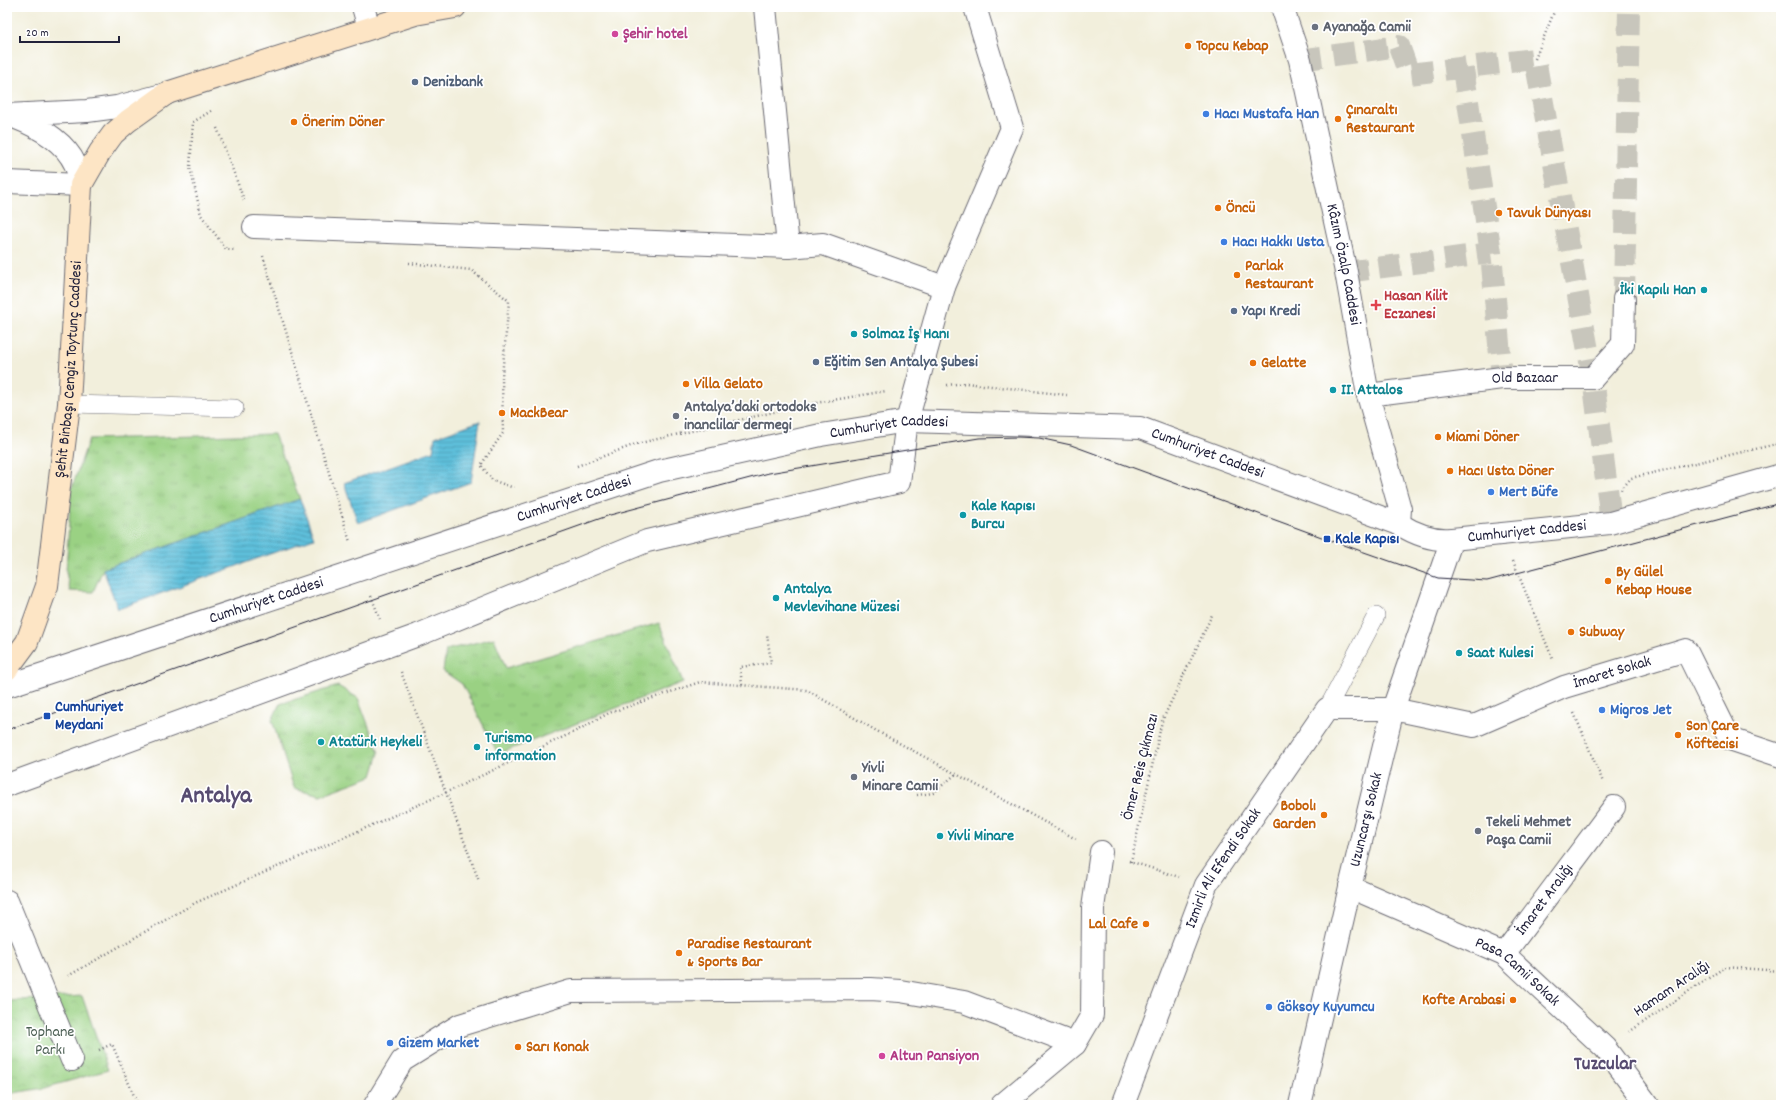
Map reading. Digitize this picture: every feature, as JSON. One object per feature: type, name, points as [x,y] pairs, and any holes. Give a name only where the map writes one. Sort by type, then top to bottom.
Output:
[{"type":"main road","name":"Şehit Binbaşı Cengiz Toytunç Caddesi","points":[[7,669],[27,642],[47,586],[70,404],[81,185],[100,152],[114,134],[128,121],[167,93],[415,14],[455,7]]},
{"type":"street","points":[[363,7],[369,28]]},
{"type":"street","points":[[765,7],[788,247]]},
{"type":"street","points":[[7,785],[391,645],[646,541],[899,482],[907,421],[944,287],[1012,128],[975,7]]},
{"type":"street","name":"Kâzım Özalp Caddesi","points":[[1282,7],[1302,68],[1346,272],[1368,395],[1400,509],[1399,524]]},
{"type":"street","name":"Şehit Binbaşı Cengiz Toytunç Caddesi","points":[[8,115],[87,111],[117,107],[167,93]]},
{"type":"street","points":[[7,182],[81,185],[75,163],[64,148],[38,127],[8,115]]},
{"type":"street","points":[[254,227],[788,247],[823,244],[944,287]]},
{"type":"street","name":"Old Bazaar","points":[[1368,395],[1502,378],[1593,378],[1623,344],[1624,299]]},
{"type":"street","name":"Cumhuriyet Caddesi","points":[[7,686],[659,471],[821,435],[907,421],[1140,428],[1399,524],[1414,534],[1442,540],[1610,523],[1781,476]]},
{"type":"street","name":"Uzuncarşı Sokak","points":[[1300,1105],[1393,709],[1452,539]]},
{"type":"street","name":"İmaret Sokak","points":[[1393,709],[1474,726],[1564,687],[1686,650],[1730,739],[1781,756]]},
{"type":"street","points":[[1326,709],[1393,709]]},
{"type":"street","name":"Izmirli Ali Efendi Sokak","points":[[1124,1105],[1206,885],[1326,709]]},
{"type":"street","name":"İmaret Aralığı","points":[[1504,954],[1614,807]]},
{"type":"street","points":[[1002,1105],[1075,1044],[1092,1015],[1092,908],[1101,852]]},
{"type":"street","name":"Pasa Camii Sokak","points":[[1350,887],[1504,954],[1605,1048],[1648,1105]]},
{"type":"street","points":[[7,901],[72,1060]]},
{"type":"street","points":[[375,1105],[402,1061],[460,1025],[571,991],[863,989],[900,991],[964,1002],[1075,1044]]},
{"type":"lane","points":[[70,404],[235,408]]},
{"type":"lane","points":[[1326,709],[1376,616]]},
{"type":"path","points":[[1535,59],[1556,7]]},
{"type":"path","points":[[214,109],[193,122],[190,167],[201,215],[226,249],[239,250]]},
{"type":"path","points":[[217,128],[254,227]]},
{"type":"path","points":[[270,254],[262,254],[353,551],[391,645],[479,881]]},
{"type":"path","points":[[404,263],[471,270],[509,301],[502,376],[503,433],[481,465],[492,480],[518,489]]},
{"type":"path","points":[[570,468],[636,444],[804,405],[900,388],[966,383],[1069,395]]},
{"type":"path","points":[[1618,494],[1631,478],[1781,443]]},
{"type":"path","name":"Ömer Reis Çıkmazı","points":[[1131,862],[1162,721],[1212,615]]},
{"type":"path","points":[[742,685],[740,667],[771,663],[767,634]]},
{"type":"path","points":[[42,988],[74,974],[195,903],[445,793],[578,730],[609,713],[700,682],[807,690],[875,730],[1101,852],[1206,885]]},
{"type":"path","points":[[917,795],[933,793],[956,774]]},
{"type":"path","name":"Hamam Aralığı","points":[[1605,1048],[1725,967],[1781,971]]},
{"type":"path","points":[[72,1060],[112,1044],[138,1105]]},
{"type":"green space","points":[[274,434],[300,499],[103,569],[93,592],[70,591],[66,572],[71,490],[89,439]]},
{"type":"green space","points":[[659,623],[683,682],[498,754],[462,684],[443,671],[446,650],[494,638],[506,668]]},
{"type":"green space","points":[[338,686],[358,698],[379,753],[372,776],[320,795],[294,788],[272,720],[280,704]]},
{"type":"green space","name":"Tophane Parkı","points":[[82,996],[108,1070],[44,1088],[7,1094],[7,1001]]},
{"type":"water","points":[[480,421],[471,482],[358,523],[344,483],[433,451],[435,437]]},
{"type":"water","points":[[300,499],[314,538],[118,609],[103,569]]},
{"type":"tunnel","points":[[1624,299],[1629,7]]},
{"type":"tunnel","points":[[1300,60],[1399,46],[1409,74],[1535,59],[1593,378],[1609,504],[1610,523]]},
{"type":"tunnel","points":[[1463,69],[1491,253],[1502,378]]},
{"type":"tunnel","points":[[1346,272],[1491,253]]},
{"type":"tram line","points":[[7,730],[610,515],[769,473],[979,438],[1039,438],[1071,445],[1438,578],[1487,581],[1781,503]]},
{"type":"place","name":"Ayanağa Camii","points":[[1315,27]]},
{"type":"place","name":"Şehir hotel","points":[[615,34]]},
{"type":"place","name":"Topcu Kebap","points":[[1188,46]]},
{"type":"place","name":"Denizbank","points":[[415,82]]},
{"type":"place","name":"Hacı Mustafa Han","points":[[1206,114]]},
{"type":"place","name":"Çınaraltı Restaurant","points":[[1338,119]]},
{"type":"place","name":"Önerim Döner","points":[[294,122]]},
{"type":"place","name":"Öncü","points":[[1218,208]]},
{"type":"place","name":"Tavuk Dünyası","points":[[1499,213]]},
{"type":"place","name":"Hacı Hakkı Usta","points":[[1224,242]]},
{"type":"place","name":"Parlak Restaurant","points":[[1237,275]]},
{"type":"place","name":"İki Kapılı Han","points":[[1704,290]]},
{"type":"place","name":"Hasan Kilit Eczanesi","points":[[1376,305]]},
{"type":"place","name":"Yapı Kredi","points":[[1234,311]]},
{"type":"place","name":"Solmaz İş Hanı","points":[[854,334]]},
{"type":"place","name":"Eğitim Sen Antalya Şubesi","points":[[816,362]]},
{"type":"place","name":"Gelatte","points":[[1253,363]]},
{"type":"place","name":"Villa Gelato","points":[[686,384]]},
{"type":"place","name":"II. Attalos","points":[[1333,390]]},
{"type":"place","name":"MackBear","points":[[502,413]]},
{"type":"place","name":"Antalya’daki ortodoks inanclilar dermegi","points":[[676,416]]},
{"type":"place","name":"Miami Döner","points":[[1438,437]]},
{"type":"place","name":"Hacı Usta Döner","points":[[1450,471]]},
{"type":"place","name":"Mert Büfe","points":[[1491,492]]},
{"type":"place","name":"Kale Kapısı Burcu","points":[[963,515]]},
{"type":"place","name":"Kale Kapısı","points":[[1327,539]]},
{"type":"place","name":"By Gülel Kebap House","points":[[1608,581]]},
{"type":"place","name":"Antalya Mevlevihane Müzesi","points":[[776,598]]},
{"type":"place","name":"Subway","points":[[1571,632]]},
{"type":"place","name":"Saat Kulesi","points":[[1459,653]]},
{"type":"place","name":"Migros Jet","points":[[1602,710]]},
{"type":"place","name":"Cumhuriyet Meydani","points":[[47,716]]},
{"type":"place","name":"Son Çare Köftecisi","points":[[1678,735]]},
{"type":"place","name":"Atatürk Heykeli","points":[[321,742]]},
{"type":"place","name":"Turismo information","points":[[477,747]]},
{"type":"place","name":"Yivli Minare Camii","points":[[854,777]]},
{"type":"place","name":"Bobolı Garden","points":[[1324,815]]},
{"type":"place","name":"Tekeli Mehmet Paşa Camii","points":[[1478,831]]},
{"type":"place","name":"Yivli Minare","points":[[940,836]]},
{"type":"place","name":"Lal Cafe","points":[[1146,924]]},
{"type":"place","name":"Paradise Restaurant & Sports Bar","points":[[679,953]]},
{"type":"place","name":"Kofte Arabasi","points":[[1513,1000]]},
{"type":"place","name":"Göksoy Kuyumcu","points":[[1269,1007]]},
{"type":"place","name":"Gizem Market","points":[[390,1043]]},
{"type":"place","name":"Sarı Konak","points":[[518,1047]]},
{"type":"place","name":"Altun Pansiyon","points":[[882,1056]]},
{"type":"district","name":"Antalya","points":[[216,797]]},
{"type":"district","name":"Tuzcular","points":[[1605,1065]]}]
